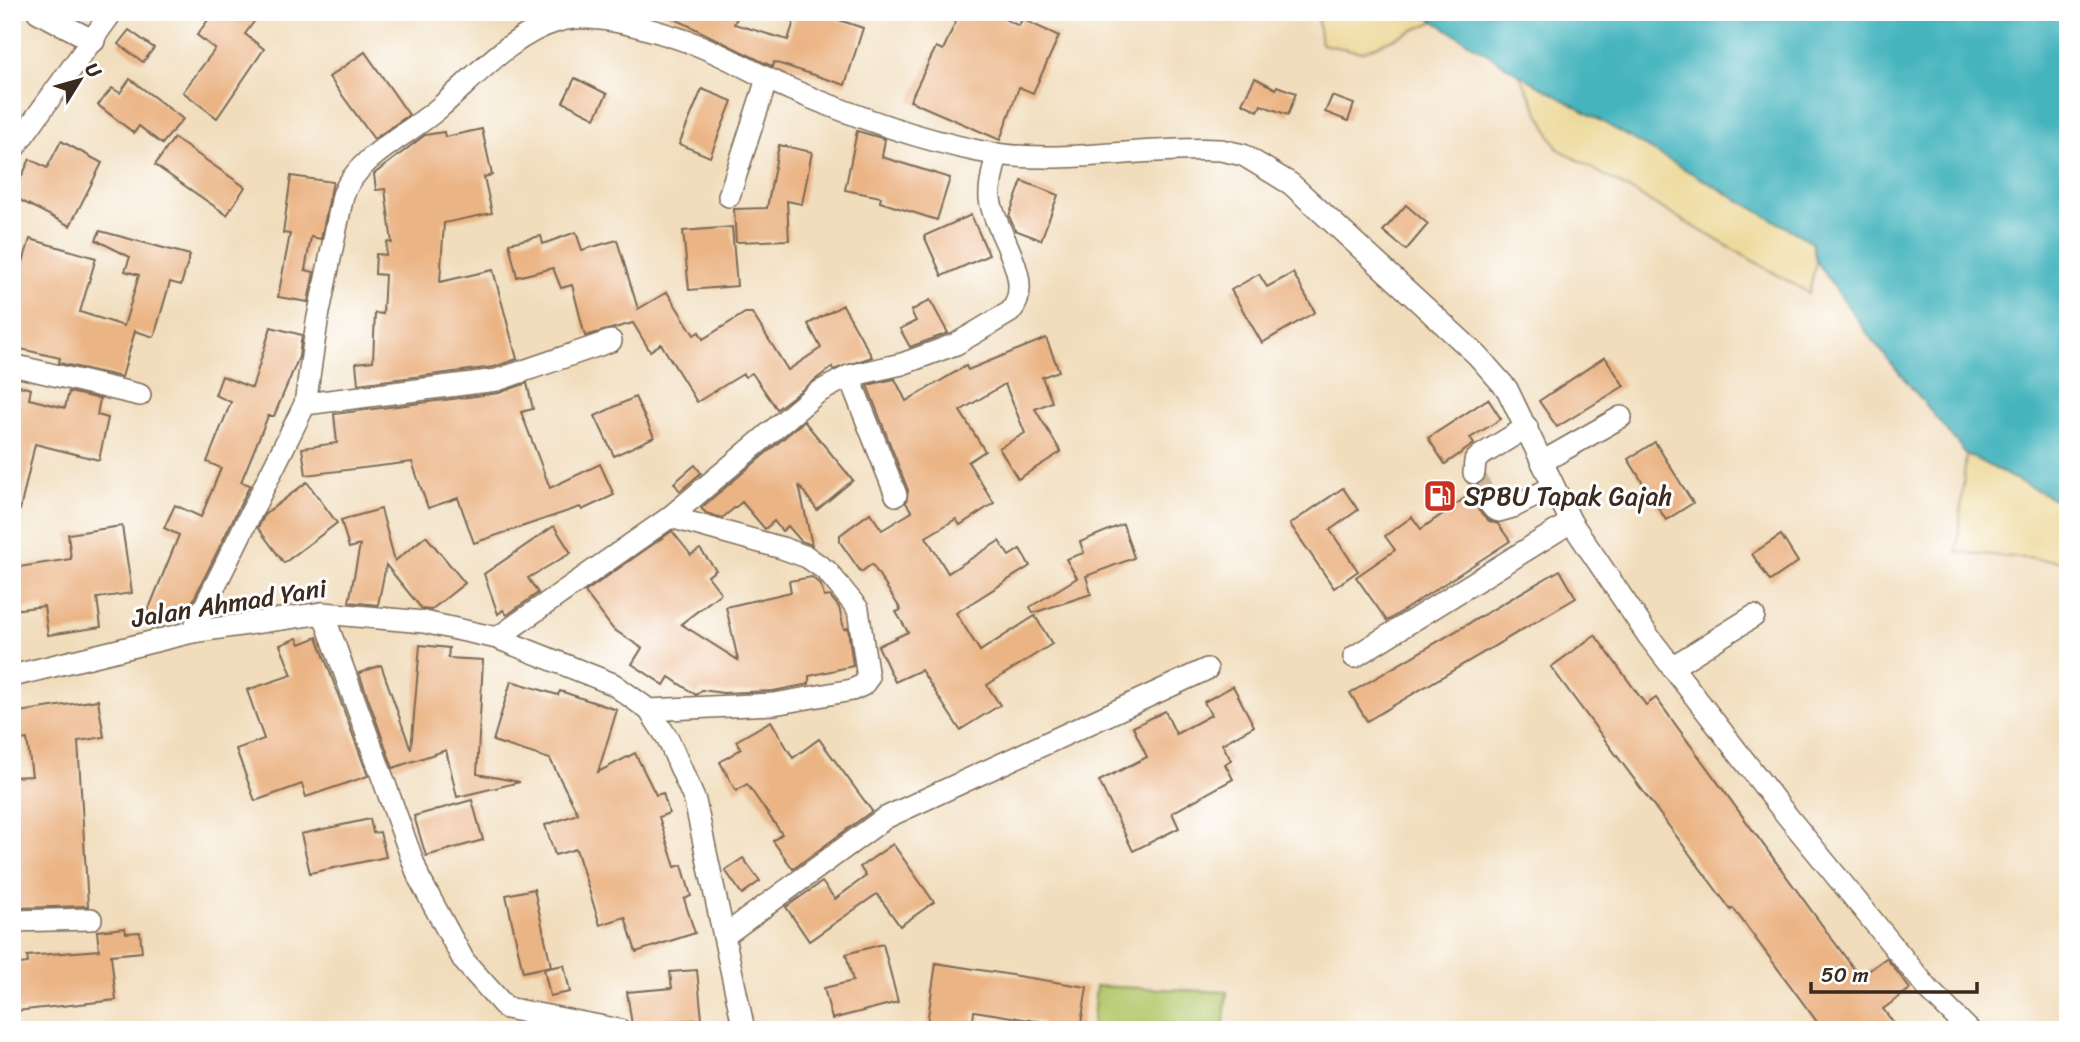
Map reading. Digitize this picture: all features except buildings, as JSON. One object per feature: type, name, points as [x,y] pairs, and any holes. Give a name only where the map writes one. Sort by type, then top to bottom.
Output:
[{"type":"street","points":[[38,12],[94,41]]},
{"type":"street","points":[[12,151],[94,41],[112,12]]},
{"type":"street","points":[[192,632],[305,404],[317,322],[349,180],[359,168],[422,123],[508,48],[547,25],[574,17],[625,24],[693,43],[819,101],[920,136],[997,154],[1027,156],[1200,149],[1244,155],[1291,184],[1477,355],[1507,389],[1553,487],[1594,559],[1738,755],[1929,990],[1969,1030]]},
{"type":"street","points":[[729,196],[768,79]]},
{"type":"street","points":[[497,638],[670,517],[817,393],[849,376],[902,365],[956,344],[1004,317],[1015,307],[1019,289],[1014,264],[990,197],[997,154]]},
{"type":"street","points":[[305,404],[497,380],[611,341]]},
{"type":"street","points":[[12,365],[140,395]]},
{"type":"street","points":[[849,376],[895,495]]},
{"type":"street","points":[[1542,462],[1621,417]]},
{"type":"street","points":[[1474,473],[1475,461],[1480,456],[1527,427]]},
{"type":"street","points":[[1489,503],[1494,509],[1504,510],[1553,487]]},
{"type":"street","points":[[649,710],[774,704],[852,690],[863,685],[868,678],[858,609],[827,570],[807,557],[782,548],[670,517]]},
{"type":"street","points":[[1354,657],[1571,522]]},
{"type":"street","points":[[323,613],[419,878],[464,961],[506,1008],[620,1030]]},
{"type":"street","name":"Jalan Ahmad Yani","points":[[12,676],[192,632],[323,613],[424,622],[497,638],[613,684],[649,710],[668,739],[695,801],[744,1030]]},
{"type":"street","points":[[1672,667],[1754,616]]},
{"type":"street","points":[[724,936],[885,818],[1207,669]]},
{"type":"street","points":[[12,921],[91,919]]},
{"type":"green space","points":[[1096,986],[1227,992],[1223,1030],[1092,1030]]},
{"type":"sand","points":[[1317,12],[1420,12],[1435,21],[1362,52],[1321,44]]},
{"type":"sand","points":[[1519,74],[1812,242],[1816,261],[1809,293],[1557,148]]},
{"type":"sand","points":[[1966,454],[2068,506],[2068,562],[1957,552]]},
{"type":"water","points":[[1420,12],[2068,12],[2068,506],[1966,454],[1869,336],[1816,261],[1812,242],[1519,74]]},
{"type":"tunnel","points":[[1474,473],[1489,503]]},
{"type":"place","name":"SPBU Tapak Gajah","points":[[1440,496]]}]
